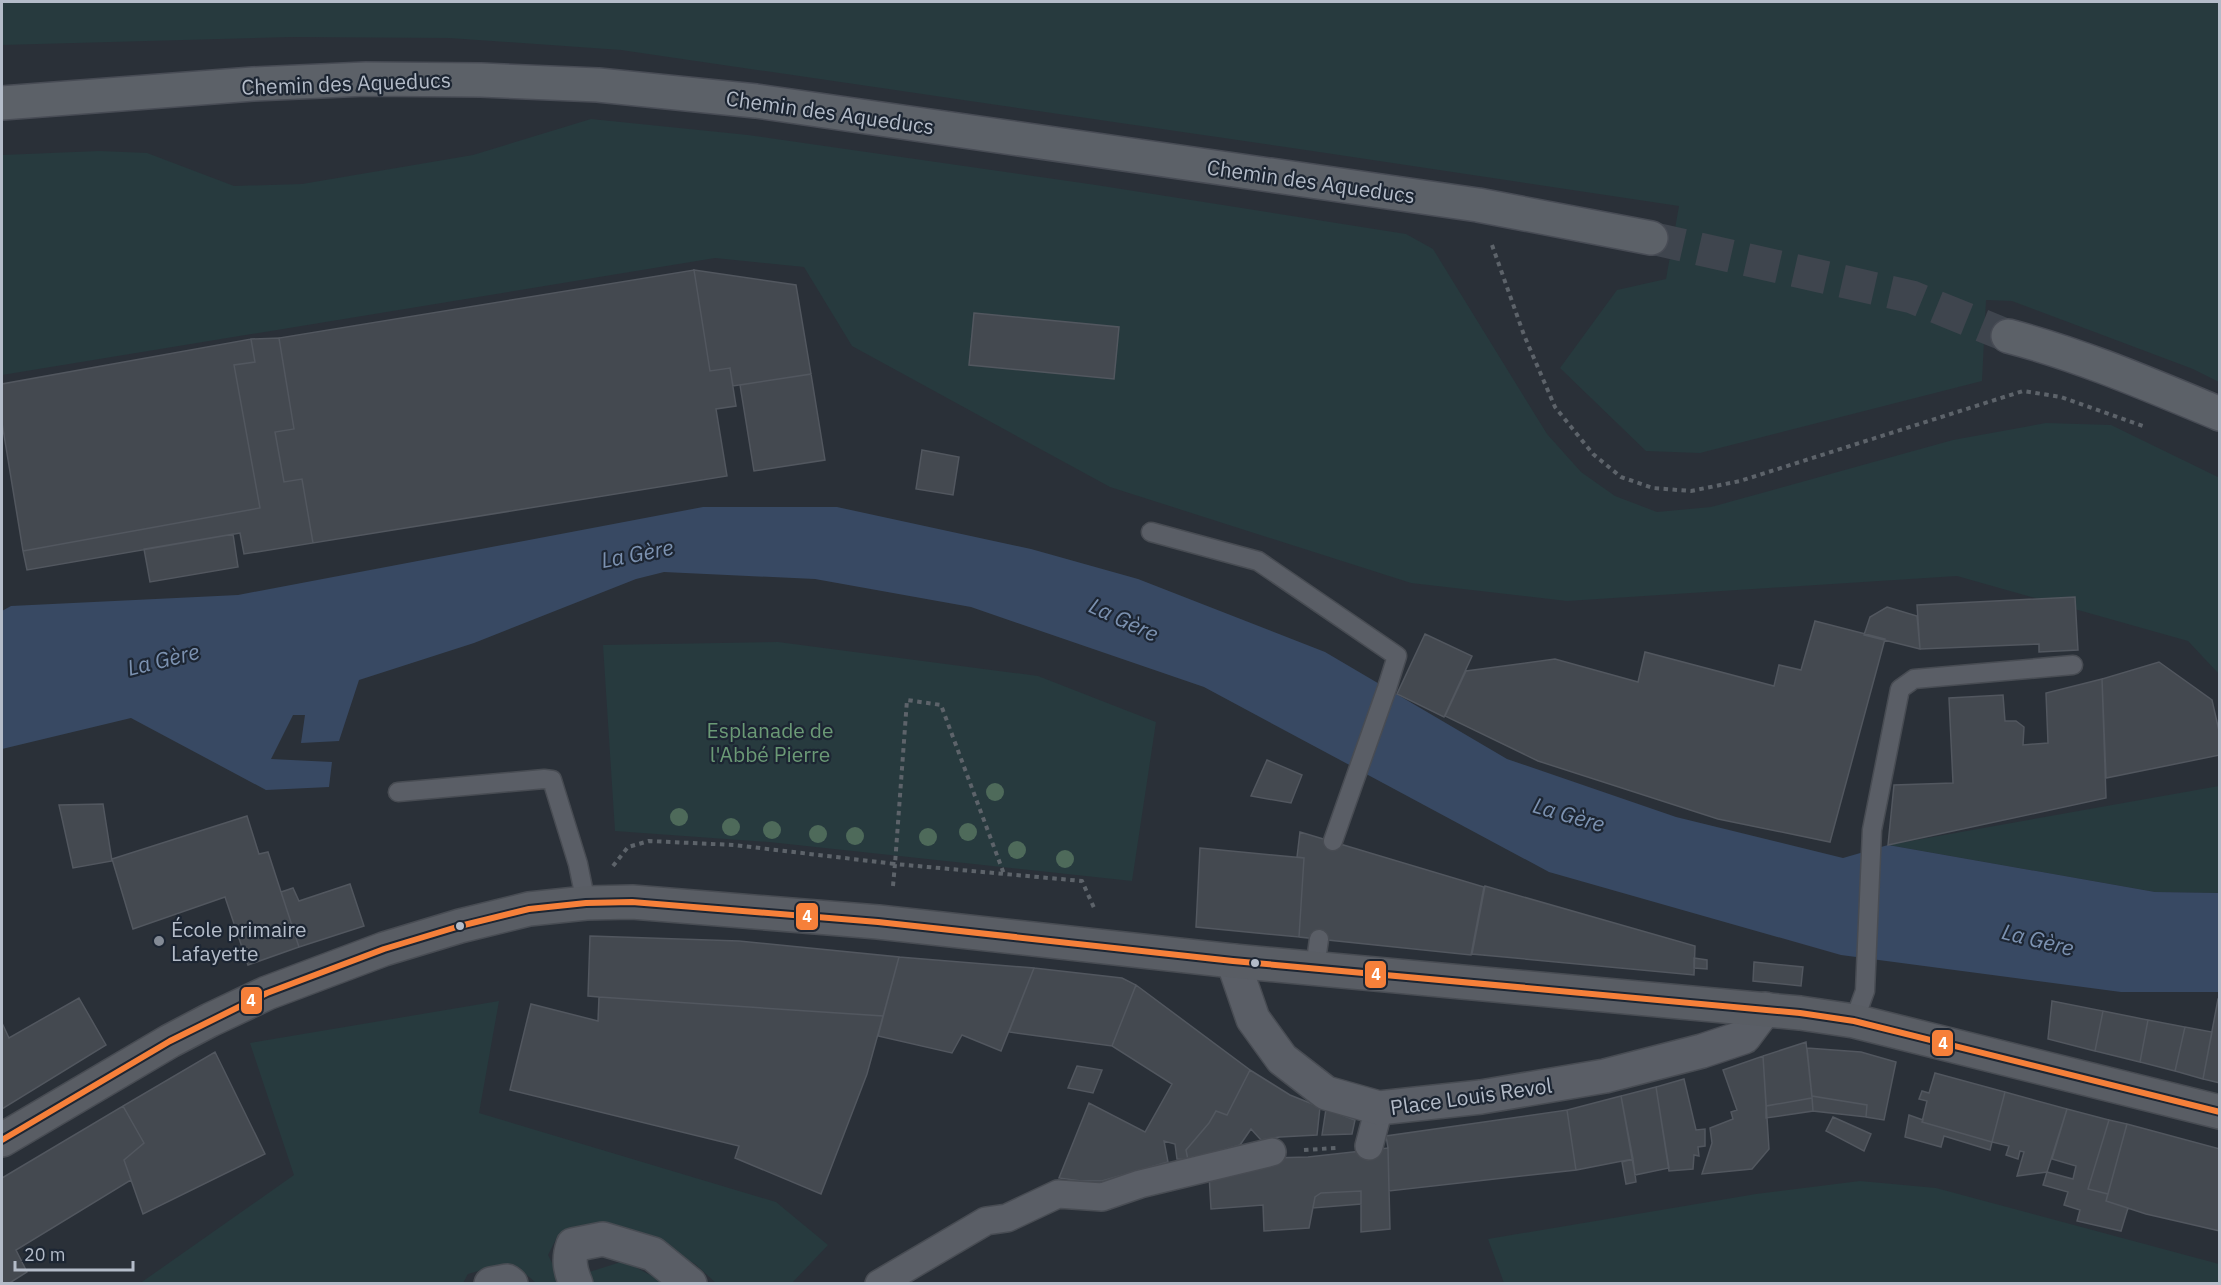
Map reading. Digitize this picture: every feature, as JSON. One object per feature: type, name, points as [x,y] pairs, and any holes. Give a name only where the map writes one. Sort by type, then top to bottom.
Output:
[{"type":"main road","name":"Chemin des Aqueducs","points":[[2,103],[253,84],[366,79],[481,80],[598,85],[756,100],[1478,205],[1651,238]]},
{"type":"main road","points":[[2008,336],[2048,346],[2098,364],[2220,414]]},
{"type":"main road","points":[[2,1140],[170,1041],[267,993],[384,949],[460,926],[529,909],[586,903],[632,902],[878,922],[1233,961],[1317,954],[1854,1021],[2220,1112]]},
{"type":"street","name":"Place Louis Revol","points":[[1233,961],[1253,1019],[1282,1059],[1326,1093],[1379,1108],[1480,1097],[1616,1073],[1702,1051],[1744,1037],[1765,1010]]},
{"type":"street","points":[[1369,1146],[1379,1108]]},
{"type":"street","points":[[879,1284],[986,1221],[1007,1218],[1058,1194],[1102,1197],[1140,1184],[1272,1152]]},
{"type":"street","points":[[576,1284],[570,1263],[573,1245],[603,1239],[653,1254],[690,1284]]},
{"type":"street","points":[[491,1284],[507,1281],[511,1284]]},
{"type":"lane","points":[[1151,532],[1258,561],[1397,656],[1333,841]]},
{"type":"lane","points":[[1854,1021],[1865,991],[1872,830],[1900,689],[1914,679],[2073,665]]},
{"type":"lane","points":[[398,792],[552,780],[578,864],[586,903]]},
{"type":"path","points":[[1478,205],[1524,335],[1555,407],[1593,454],[1621,477],[1653,488],[1691,491],[1740,481],[2023,391],[2061,397],[2156,430]]},
{"type":"path","points":[[878,922],[892,900],[908,700],[941,705],[1004,874]]},
{"type":"path","points":[[586,903],[628,847],[649,841],[734,845],[895,864],[1082,881],[1113,948]]},
{"type":"path","points":[[1272,1152],[1369,1146]]},
{"type":"green space","points":[[2,2],[2219,2],[2219,382],[2193,369],[2012,301],[1986,300],[1982,381],[1700,453],[1646,451],[1560,368],[1617,290],[1666,279],[1679,206],[621,50],[449,38],[292,37],[2,45]]},
{"type":"green space","points":[[591,119],[748,135],[1096,185],[1406,234],[1433,249],[1547,434],[1581,472],[1615,496],[1657,512],[1711,507],[1953,440],[2046,423],[2111,425],[2220,478],[2219,674],[2188,641],[1957,576],[1567,601],[1411,583],[1110,487],[852,346],[804,267],[715,258],[2,375],[2,155],[99,151],[147,153],[234,186],[302,184],[473,155]]},
{"type":"green space","name":"Esplanade de l'Abbé Pierre","points":[[778,642],[1038,676],[1156,722],[1132,881],[769,842],[615,831],[603,645]]},
{"type":"green space","points":[[2219,786],[2219,893],[2155,892],[1888,845]]},
{"type":"green space","points":[[499,1001],[479,1113],[776,1202],[828,1245],[792,1283],[716,1283],[695,1264],[653,1241],[604,1230],[558,1235],[548,1255],[562,1283],[536,1283],[519,1270],[504,1266],[468,1274],[463,1283],[139,1284],[294,1175],[250,1043]]},
{"type":"green space","points":[[1860,1181],[1936,1188],[2219,1264],[2219,1283],[1504,1283],[1488,1239],[1756,1194]]},
{"type":"green space","points":[[624,1261],[665,1283],[591,1283],[586,1273]]},
{"type":"water","name":"La Gère","points":[[703,507],[837,507],[1031,549],[1138,579],[1325,652],[1507,759],[1676,817],[1843,858],[1888,845],[2155,892],[2219,893],[2219,992],[2121,992],[1841,955],[1549,872],[1204,687],[971,607],[815,579],[664,572],[636,579],[474,643],[359,680],[339,741],[301,743],[305,715],[293,715],[271,759],[332,762],[329,787],[266,790],[131,718],[2,749],[2,611],[11,606],[238,595]]},
{"type":"building","points":[[694,270],[710,371],[730,368],[736,406],[716,409],[727,476],[313,543],[302,479],[284,482],[275,432],[294,429],[279,338]]},
{"type":"building","points":[[694,270],[796,285],[811,374],[733,386],[730,368],[710,371]]},
{"type":"building","points":[[974,313],[1119,327],[1114,379],[969,365]]},
{"type":"building","points":[[279,338],[294,429],[275,432],[284,482],[302,479],[313,543],[244,554],[240,533],[27,570],[23,551],[260,508],[234,365],[255,362],[251,339]]},
{"type":"building","points":[[251,339],[255,362],[234,365],[260,508],[23,551],[2,423],[2,384]]},
{"type":"building","points":[[811,374],[825,460],[754,471],[740,385]]},
{"type":"building","points":[[922,450],[959,457],[953,495],[916,489]]},
{"type":"building","points":[[233,534],[238,567],[150,582],[144,549]]},
{"type":"building","points":[[2075,597],[2078,650],[2039,652],[2039,644],[1920,649],[1917,605]]},
{"type":"building","points":[[1887,607],[1917,616],[1920,649],[1864,635],[1870,617]]},
{"type":"building","points":[[1815,621],[1885,639],[1830,842],[1718,819],[1538,761],[1445,716],[1466,671],[1555,659],[1638,682],[1645,652],[1774,686],[1779,665],[1801,670]]},
{"type":"building","points":[[1425,634],[1472,656],[1444,717],[1397,694]]},
{"type":"building","points":[[2159,662],[2212,700],[2220,735],[2220,755],[2106,778],[2102,679]]},
{"type":"building","points":[[2102,679],[2106,798],[1888,845],[1894,785],[1953,783],[1949,698],[2003,695],[2005,721],[2016,721],[2024,727],[2023,745],[2048,743],[2046,693]]},
{"type":"building","points":[[1267,760],[1302,775],[1291,803],[1251,796]]},
{"type":"building","points":[[103,804],[112,861],[73,868],[59,805]]},
{"type":"building","points":[[247,816],[259,854],[268,852],[299,947],[248,965],[225,897],[133,929],[112,859]]},
{"type":"building","points":[[1300,832],[1484,887],[1471,955],[1299,937],[1304,858],[1297,857]]},
{"type":"building","points":[[1200,848],[1304,858],[1299,937],[1196,927]]},
{"type":"building","points":[[350,884],[364,926],[299,947],[281,892],[293,888],[299,901]]},
{"type":"building","points":[[1485,886],[1695,946],[1694,975],[1472,954]]},
{"type":"building","points":[[590,936],[739,941],[899,957],[883,1016],[599,997],[588,996]]},
{"type":"building","points":[[899,957],[1034,968],[1001,1051],[962,1035],[952,1053],[878,1036]]},
{"type":"building","points":[[1694,958],[1707,960],[1707,969],[1694,968]]},
{"type":"building","points":[[1754,962],[1803,967],[1801,986],[1753,981]]},
{"type":"building","points":[[1034,968],[1122,978],[1136,985],[1112,1046],[1009,1032]]},
{"type":"building","points":[[1136,985],[1250,1070],[1227,1115],[1216,1111],[1186,1150],[1188,1160],[1177,1159],[1175,1144],[1164,1141],[1168,1162],[1102,1181],[1059,1178],[1089,1103],[1145,1132],[1172,1084],[1112,1046]]},
{"type":"building","points":[[599,997],[883,1016],[867,1074],[821,1194],[735,1158],[739,1146],[510,1090],[531,1004],[598,1021]]},
{"type":"building","points":[[79,998],[106,1045],[2,1109],[2,1023],[9,1038]]},
{"type":"building","points":[[2218,999],[2220,999],[2220,1083],[2203,1079]]},
{"type":"building","points":[[2052,1001],[2103,1011],[2095,1051],[2048,1039]]},
{"type":"building","points":[[2103,1011],[2148,1020],[2140,1062],[2095,1051]]},
{"type":"building","points":[[2148,1020],[2185,1027],[2175,1071],[2140,1062]]},
{"type":"building","points":[[2185,1027],[2212,1032],[2203,1079],[2175,1071]]},
{"type":"building","points":[[1806,1042],[1812,1098],[1766,1106],[1763,1056]]},
{"type":"building","points":[[1807,1048],[1861,1052],[1896,1062],[1884,1120],[1866,1117],[1867,1105],[1812,1096]]},
{"type":"building","points":[[215,1052],[265,1154],[143,1214],[124,1160],[144,1143],[123,1106]]},
{"type":"building","points":[[1763,1056],[1769,1149],[1752,1169],[1702,1174],[1712,1143],[1710,1128],[1733,1119],[1731,1112],[1737,1110],[1723,1070]]},
{"type":"building","points":[[1077,1066],[1102,1070],[1093,1093],[1068,1088]]},
{"type":"building","points":[[1250,1070],[1290,1095],[1320,1107],[1317,1135],[1261,1140],[1251,1129],[1240,1145],[1188,1160],[1186,1150],[1216,1111],[1227,1115]]},
{"type":"building","points":[[1935,1073],[2005,1092],[1992,1142],[1922,1122],[1927,1101],[1919,1099],[1922,1091],[1929,1093]]},
{"type":"building","points":[[1684,1079],[1696,1130],[1705,1129],[1705,1146],[1698,1147],[1699,1156],[1694,1155],[1693,1169],[1669,1171],[1656,1087]]},
{"type":"building","points":[[1656,1087],[1669,1168],[1635,1175],[1621,1096]]},
{"type":"building","points":[[2005,1092],[2067,1109],[2047,1172],[2017,1176],[2024,1152],[2020,1151],[2018,1159],[2006,1155],[2009,1146],[1992,1142]]},
{"type":"building","points":[[1621,1096],[1633,1159],[1576,1170],[1567,1110]]},
{"type":"building","points":[[1812,1096],[1867,1105],[1866,1117],[1813,1111]]},
{"type":"building","points":[[1812,1098],[1813,1111],[1766,1118],[1766,1106]]},
{"type":"building","points":[[123,1106],[144,1143],[124,1160],[131,1180],[16,1250],[27,1272],[8,1284],[2,1284],[2,1178]]},
{"type":"building","points":[[1326,1109],[1355,1120],[1352,1134],[1322,1135]]},
{"type":"building","points":[[2067,1109],[2109,1120],[2088,1189],[2108,1194],[2106,1201],[2128,1208],[2121,1231],[2077,1221],[2080,1210],[2064,1205],[2068,1192],[2043,1185],[2047,1172],[2073,1179],[2076,1166],[2052,1159]]},
{"type":"building","points":[[1567,1110],[1576,1170],[1389,1191],[1386,1136]]},
{"type":"building","points":[[1909,1115],[1923,1120],[1922,1122],[1992,1142],[1990,1150],[1944,1136],[1941,1147],[1905,1137]]},
{"type":"building","points":[[1833,1117],[1871,1134],[1864,1151],[1826,1131]]},
{"type":"building","points":[[2109,1120],[2127,1124],[2108,1194],[2088,1189]]},
{"type":"building","points":[[2127,1124],[2220,1149],[2220,1231],[2146,1214],[2106,1201]]},
{"type":"building","points":[[1388,1148],[1390,1229],[1361,1232],[1361,1191],[1321,1193],[1315,1197],[1309,1228],[1264,1231],[1263,1205],[1211,1209],[1209,1174],[1269,1158],[1308,1157]]},
{"type":"building","points":[[1633,1159],[1636,1182],[1626,1184],[1622,1162]]},
{"type":"building","points":[[1361,1191],[1361,1204],[1313,1208],[1315,1197],[1321,1193]]},
{"type":"tunnel","points":[[1651,238],[1912,297],[2008,336]]},
{"type":"transit line","name":"4","points":[[2,1140],[170,1041],[267,993],[384,949],[460,926],[529,909],[586,903],[632,902],[878,922],[1233,961],[1800,1013],[1854,1021],[2220,1112]]},
{"type":"place","name":"École primaire Lafayette","points":[[159,941]]}]
